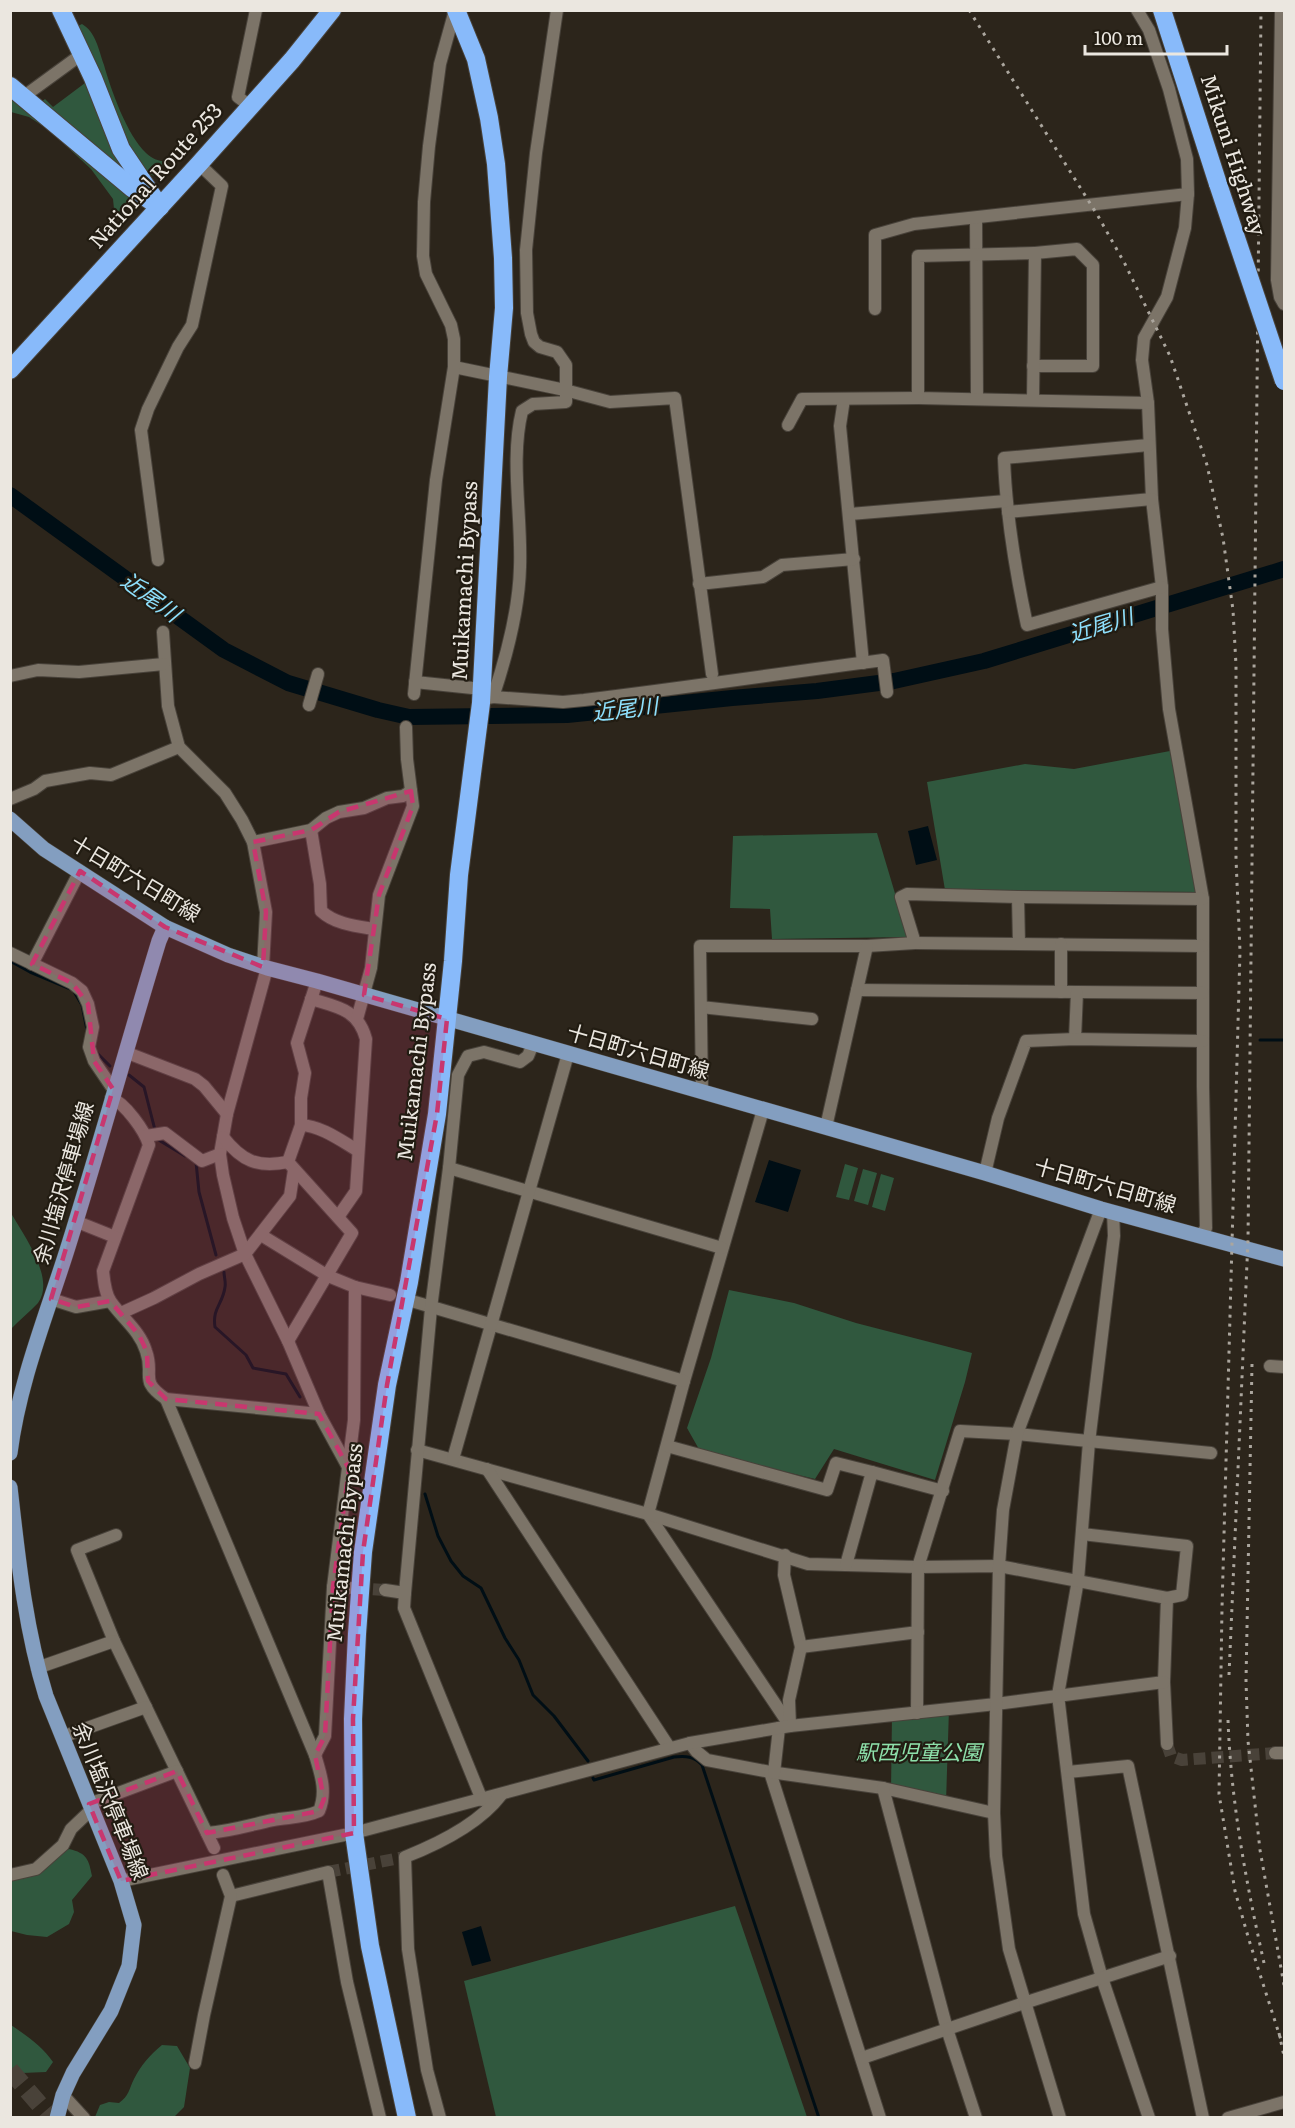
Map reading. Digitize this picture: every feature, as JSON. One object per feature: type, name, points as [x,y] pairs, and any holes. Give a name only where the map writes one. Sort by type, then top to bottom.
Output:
[{"type":"highway","points":[[61,10],[82,54],[121,149],[160,207]]},
{"type":"highway","name":"National Route 253","points":[[10,370],[200,164],[292,60],[332,10]]},
{"type":"highway","name":"Muikamachi Bypass","points":[[407,2118],[370,1947],[354,1833],[353,1719],[363,1552],[387,1385],[409,1282],[437,1114],[467,798],[485,697],[498,377],[504,308],[496,164],[476,59],[456,10]]},
{"type":"highway","name":"Mikuni Highway","points":[[1162,10],[1284,381]]},
{"type":"highway","points":[[17,92],[132,188],[160,207]]},
{"type":"main road","name":"十日町六日町線","points":[[14,828],[165,927],[228,955],[265,968],[826,1127],[1107,1211],[1284,1259]]},
{"type":"main road","name":"余川塩沢停車場線","points":[[10,1452],[14,1421],[112,1094],[165,927]]},
{"type":"main road","name":"余川塩沢停車場線","points":[[10,1487],[20,1579],[37,1668],[62,1737],[121,1881],[134,1925],[129,1966],[111,2011],[73,2073],[63,2095],[57,2118]]},
{"type":"street","points":[[250,106],[238,97],[256,10]]},
{"type":"street","points":[[456,10],[440,64],[424,202],[423,256],[429,282],[450,325],[454,339],[453,367],[436,480],[414,688],[485,697],[563,702],[720,684],[759,676],[883,660],[886,691]]},
{"type":"street","points":[[485,697],[512,628],[519,595],[520,418],[522,411],[533,404],[566,402],[567,373],[562,358],[557,352],[540,347],[534,342],[531,334],[525,250],[536,153],[557,10]]},
{"type":"street","points":[[1137,10],[1149,30],[1169,89],[1187,159],[1188,194],[1185,228],[1167,297],[1144,338],[1142,360],[1148,404],[1152,499],[1162,587],[1162,629],[1169,709],[1203,899],[1206,1228],[1201,1235]]},
{"type":"street","points":[[1281,10],[1282,128],[1277,280],[1280,297],[1284,304]]},
{"type":"street","points":[[17,92],[82,54]]},
{"type":"street","points":[[158,560],[141,430],[148,409],[178,347],[192,325],[222,186],[200,164]]},
{"type":"street","points":[[875,309],[875,235],[914,224],[1188,194]]},
{"type":"street","points":[[976,218],[977,399]]},
{"type":"street","points":[[918,398],[918,256],[1035,253],[1077,249],[1093,265],[1093,366],[1033,366]]},
{"type":"street","points":[[1033,400],[1035,253]]},
{"type":"street","points":[[453,367],[565,390],[610,402],[675,398],[711,674]]},
{"type":"street","points":[[788,425],[802,399],[918,398],[1148,404]]},
{"type":"street","points":[[844,399],[840,426],[863,663]]},
{"type":"street","points":[[1149,445],[1004,458],[1007,506],[1014,563],[1028,625],[1162,587]]},
{"type":"street","points":[[850,514],[1152,499]]},
{"type":"street","points":[[699,584],[763,577],[782,565],[854,559]]},
{"type":"street","points":[[163,632],[168,706],[179,747],[225,793],[242,820],[253,842],[266,912],[265,968],[227,1114],[220,1154],[233,1218],[245,1254],[288,1341],[319,1414],[349,1469]]},
{"type":"street","points":[[10,676],[38,670],[79,672],[164,664]]},
{"type":"street","points":[[309,705],[318,674]]},
{"type":"street","points":[[357,1019],[371,968],[379,895],[413,806],[406,727]]},
{"type":"street","points":[[10,799],[34,789],[45,781],[90,773],[111,775],[179,747]]},
{"type":"street","points":[[253,842],[311,830],[326,818],[339,812],[364,808],[387,798],[403,796],[411,791]]},
{"type":"street","points":[[311,830],[320,884],[321,911],[326,916],[348,925],[374,929]]},
{"type":"street","points":[[32,964],[80,871]]},
{"type":"street","points":[[915,943],[901,897],[907,894],[1203,899]]},
{"type":"street","points":[[1018,897],[1019,944]]},
{"type":"street","points":[[702,1092],[700,946],[867,946],[915,943],[1203,946]]},
{"type":"street","points":[[1061,944],[1061,992]]},
{"type":"street","points":[[826,1127],[867,946]]},
{"type":"street","points":[[10,953],[72,983],[82,991],[88,1004],[93,1027],[89,1047],[94,1061],[112,1094],[146,1136],[149,1145],[103,1271],[110,1301],[139,1335],[147,1352],[148,1381],[153,1390],[166,1399],[319,1414]]},
{"type":"street","points":[[121,1312],[245,1254],[290,1196],[291,1166],[301,1125],[301,1098],[305,1073],[297,1043],[317,981]]},
{"type":"street","points":[[857,990],[1203,993]]},
{"type":"street","points":[[1075,1039],[1077,992]]},
{"type":"street","points":[[311,999],[345,1009],[357,1019],[366,1039],[356,1191],[338,1216]]},
{"type":"street","points":[[701,1007],[812,1019]]},
{"type":"street","points":[[985,1173],[998,1118],[1026,1041],[1075,1039],[1203,1041]]},
{"type":"street","points":[[482,1800],[404,1608],[405,1593],[431,1308],[458,1075],[468,1056],[484,1052],[520,1062],[528,1056],[533,1044]]},
{"type":"street","points":[[125,1052],[195,1079],[204,1086],[227,1114]]},
{"type":"street","points":[[453,1459],[568,1054]]},
{"type":"street","points":[[764,1110],[722,1248],[648,1514],[784,1727]]},
{"type":"street","points":[[301,1125],[309,1125],[327,1132],[357,1150]]},
{"type":"street","points":[[146,1136],[165,1133],[202,1161],[220,1154]]},
{"type":"street","points":[[223,1137],[237,1155],[250,1161],[291,1166],[352,1233],[288,1341]]},
{"type":"street","points":[[449,1168],[722,1248]]},
{"type":"street","points":[[1060,2118],[1009,1949],[996,1856],[994,1813],[999,1566],[1003,1510],[1017,1434],[1107,1211]]},
{"type":"street","points":[[1107,1211],[1114,1236],[1089,1442],[1078,1580],[1058,1695],[1084,1914],[1102,1978],[1149,2118]]},
{"type":"street","points":[[75,1221],[115,1238]]},
{"type":"street","points":[[261,1235],[328,1276],[356,1287],[390,1295]]},
{"type":"street","points":[[315,1755],[325,1736],[333,1587],[354,1420],[356,1287]]},
{"type":"street","points":[[51,1299],[76,1307],[110,1301]]},
{"type":"street","points":[[415,1302],[684,1381]]},
{"type":"street","points":[[1270,1366],[1284,1367]]},
{"type":"street","points":[[166,1399],[315,1755],[321,1774],[324,1799],[319,1811],[308,1816],[273,1820],[231,1831],[207,1833]]},
{"type":"street","points":[[917,1713],[918,1567],[960,1431],[1017,1434],[1212,1453]]},
{"type":"street","points":[[667,1446],[827,1490],[836,1462],[943,1491]]},
{"type":"street","points":[[417,1450],[648,1514],[808,1564],[918,1567],[999,1566],[1167,1598],[1182,1594],[1187,1546],[1082,1534]]},
{"type":"street","points":[[487,1469],[669,1748]]},
{"type":"street","points":[[846,1565],[872,1472]]},
{"type":"street","points":[[116,1535],[77,1550],[114,1641],[214,1848]]},
{"type":"street","points":[[785,1555],[784,1575],[801,1647],[772,1773],[880,2118]]},
{"type":"street","points":[[333,1587],[355,1588]]},
{"type":"street","points":[[385,1590],[405,1593]]},
{"type":"street","points":[[1167,1598],[1164,1682],[1167,1744]]},
{"type":"street","points":[[801,1647],[918,1632]]},
{"type":"street","points":[[37,1668],[114,1641]]},
{"type":"street","points":[[121,1881],[354,1833],[690,1743],[784,1727],[996,1704],[1164,1682]]},
{"type":"street","points":[[62,1737],[146,1707]]},
{"type":"street","points":[[690,1743],[707,1760],[772,1773],[883,1788],[994,1813]]},
{"type":"street","points":[[1068,1772],[1128,1766],[1203,2118]]},
{"type":"street","points":[[10,1875],[36,1869],[63,1845],[71,1829],[90,1807],[177,1771]]},
{"type":"street","points":[[883,1788],[947,2029],[976,2118]]},
{"type":"street","points":[[440,2118],[427,2070],[408,1950],[405,1857],[426,1849],[456,1832],[491,1808],[501,1795]]},
{"type":"street","points":[[231,1896],[328,1872],[347,1982],[380,2118]]},
{"type":"street","points":[[195,2063],[231,1896],[223,1875]]},
{"type":"street","points":[[862,2058],[1170,1956]]},
{"type":"street","points":[[63,2095],[84,2118]]},
{"type":"street","points":[[1231,2117],[1284,2103]]},
{"type":"highlighted area","points":[[411,791],[413,806],[379,895],[364,995],[447,1019],[437,1114],[387,1385],[363,1552],[353,1719],[354,1833],[121,1881],[89,1804],[177,1771],[207,1833],[319,1811],[324,1799],[315,1755],[325,1736],[333,1587],[349,1469],[319,1414],[166,1399],[148,1381],[147,1352],[139,1335],[110,1301],[76,1307],[51,1299],[113,1089],[94,1061],[88,1004],[72,983],[32,964],[80,871],[165,927],[263,967],[266,912],[253,842],[311,830],[339,812]]},
{"type":"green space","points":[[82,24],[91,32],[96,42],[115,99],[132,135],[148,155],[167,162],[154,176],[147,173],[132,155],[78,26]]},
{"type":"green space","points":[[85,71],[136,181],[40,103],[45,99],[53,107],[85,83],[80,73]]},
{"type":"green space","points":[[10,95],[133,199],[117,218],[115,219],[113,199],[91,169],[49,130],[29,117],[11,112]]},
{"type":"green space","points":[[1170,751],[1196,892],[945,890],[927,782],[1025,764],[1074,769]]},
{"type":"green space","points":[[877,833],[908,937],[772,939],[770,909],[730,908],[733,836]]},
{"type":"green space","points":[[845,1164],[858,1168],[849,1200],[836,1197]]},
{"type":"green space","points":[[863,1169],[877,1173],[868,1205],[854,1201]]},
{"type":"green space","points":[[881,1174],[894,1178],[885,1211],[872,1207]]},
{"type":"green space","points":[[11,1213],[30,1244],[41,1270],[43,1282],[38,1303],[11,1329]]},
{"type":"green space","points":[[729,1290],[794,1303],[856,1323],[972,1353],[935,1480],[834,1449],[815,1479],[700,1451],[687,1428],[711,1358]]},
{"type":"green space","name":"駅西児童公園","points":[[949,1709],[946,1802],[891,1790],[892,1715]]},
{"type":"green space","points":[[69,1849],[86,1858],[92,1876],[72,1900],[74,1912],[69,1924],[47,1937],[11,1931],[11,1878],[39,1872]]},
{"type":"green space","points":[[735,1906],[807,2117],[496,2117],[464,1981]]},
{"type":"green space","points":[[11,2025],[39,2046],[53,2062],[46,2072],[22,2073],[11,2085]]},
{"type":"green space","points":[[162,2045],[177,2046],[190,2068],[184,2107],[174,2117],[95,2117],[100,2105],[109,2102],[119,2103],[125,2098],[143,2065]]},
{"type":"shaded area","points":[[928,826],[937,860],[916,865],[908,831]]},
{"type":"shaded area","points":[[769,1160],[801,1170],[788,1212],[755,1202]]},
{"type":"shaded area","points":[[481,1926],[491,1961],[472,1966],[462,1932]]},
{"type":"waterway","name":"近尾川","points":[[10,495],[224,650],[288,683],[409,717],[567,715],[817,691],[894,681],[984,661],[1284,569]]},
{"type":"waterway","points":[[10,961],[73,990],[82,1005],[87,1030]]},
{"type":"waterway","points":[[1260,1040],[1284,1040]]},
{"type":"waterway","points":[[97,1053],[110,1066]]},
{"type":"waterway","points":[[129,1075],[144,1087],[155,1130]]},
{"type":"waterway","points":[[157,1139],[185,1156]]},
{"type":"waterway","points":[[196,1162],[199,1192],[216,1255]]},
{"type":"waterway","points":[[224,1272],[225,1287],[216,1310],[215,1327],[246,1355],[253,1368],[286,1374],[300,1397]]},
{"type":"waterway","points":[[425,1494],[438,1536],[451,1561],[463,1576],[481,1588],[505,1638],[519,1660],[533,1695],[554,1716],[588,1761]]},
{"type":"waterway","points":[[593,1778],[594,1780],[674,1757],[690,1757],[702,1765],[819,2118]]},
{"type":"tunnel","points":[[355,1588],[385,1590]]},
{"type":"tunnel","points":[[1167,1744],[1171,1756],[1182,1760],[1275,1753]]},
{"type":"tunnel","points":[[328,1872],[405,1857]]},
{"type":"tunnel","points":[[10,2070],[51,2118]]},
{"type":"railway","points":[[969,10],[1098,216],[1125,264],[1170,356],[1207,465],[1223,538],[1233,610],[1236,665],[1236,859],[1240,951],[1219,1794],[1235,1891],[1281,2040]]},
{"type":"railway","points":[[1229,1675],[1248,1240],[1261,10]]},
{"type":"railway","points":[[1252,1364],[1246,1681],[1248,1741],[1260,1850],[1284,1985]]},
{"type":"railway","points":[[1228,1720],[1232,1781],[1240,1842],[1264,1963]]},
{"type":"railway","points":[[1279,2033],[1284,2056]]}]
